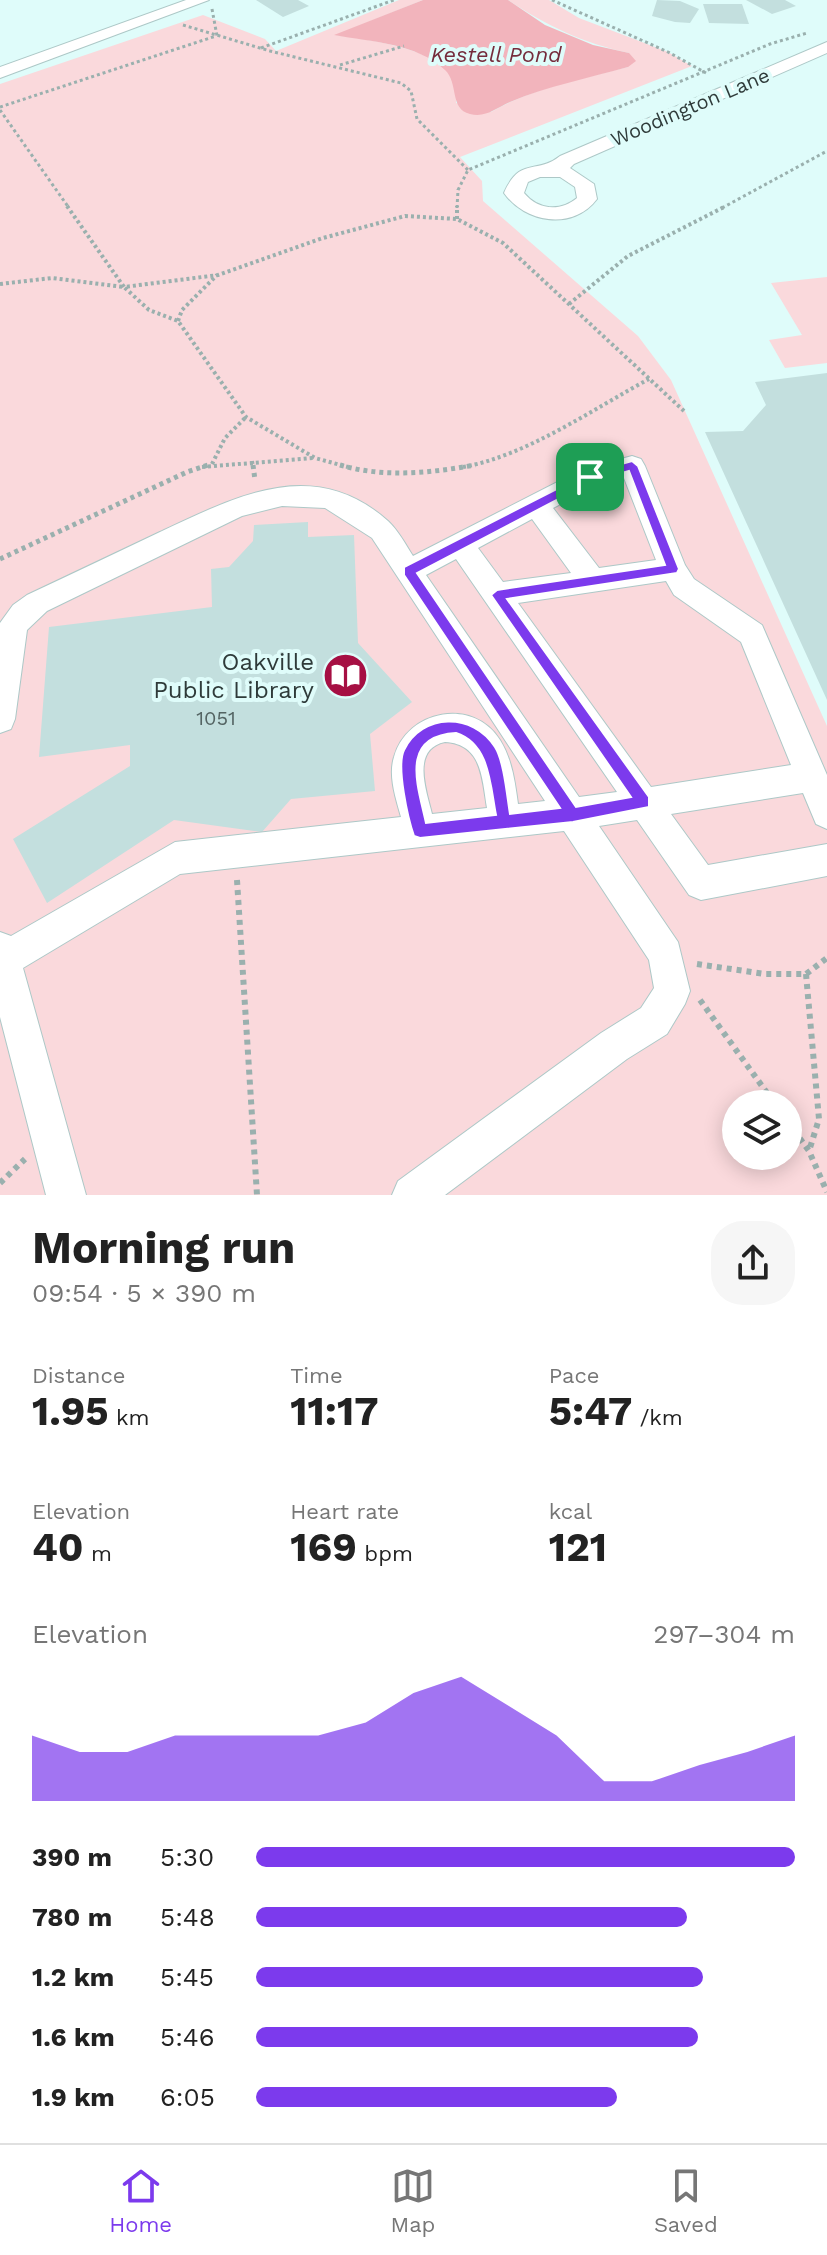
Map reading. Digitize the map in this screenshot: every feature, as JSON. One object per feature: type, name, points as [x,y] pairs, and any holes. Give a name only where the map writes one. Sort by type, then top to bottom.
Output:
[{"type":"street","points":[[0,73],[206,3]]},
{"type":"street","name":"Woodington Lane","points":[[555,170],[567,160],[827,47]]},
{"type":"street","points":[[66,1195],[2,954],[175,858],[573,814],[644,802],[821,793],[752,634],[684,587],[673,569],[632,466],[590,477],[409,571]]},
{"type":"street","points":[[0,719],[13,626],[23,613],[37,603],[233,509],[285,495],[330,499],[381,530],[666,954],[672,991],[654,1021],[614,1046],[412,1195]]},
{"type":"street","points":[[536,505],[593,581]]},
{"type":"street","points":[[460,544],[701,883],[827,860]]},
{"type":"street","points":[[497,595],[673,569]]},
{"type":"street","points":[[420,831],[407,767],[410,753],[428,732],[441,728],[456,727],[469,731],[490,751],[505,821]]},
{"type":"path","points":[[261,48],[394,0]]},
{"type":"path","points":[[552,0],[606,27],[674,53],[706,73]]},
{"type":"path","points":[[206,3],[217,36]]},
{"type":"path","points":[[173,22],[401,83],[411,91],[417,119],[468,170]]},
{"type":"path","points":[[457,219],[458,190],[468,170],[770,44],[817,29]]},
{"type":"path","points":[[217,36],[0,108],[134,300],[149,310],[178,321],[246,417],[315,458],[347,467],[391,473],[436,472],[481,464],[521,448],[649,379]]},
{"type":"path","points":[[338,66],[404,46]]},
{"type":"path","points":[[569,304],[628,256],[827,151]]},
{"type":"path","points":[[0,284],[52,278],[124,287],[218,275],[323,238],[405,216],[457,219],[503,243],[684,411]]},
{"type":"path","points":[[178,321],[182,310],[218,275]]},
{"type":"path","points":[[212,464],[225,438],[246,417]]},
{"type":"path","points":[[0,559],[164,482],[212,464],[315,458]]},
{"type":"path","points":[[235,852],[257,1195]]},
{"type":"path","points":[[666,954],[690,963],[765,974],[806,974],[827,958]]},
{"type":"path","points":[[666,954],[765,1090]]},
{"type":"path","points":[[806,974],[819,1119],[809,1151]]},
{"type":"path","points":[[802,1141],[827,1192]]},
{"type":"shaded area","points":[[399,0],[423,0],[336,35],[385,43],[421,54],[448,72],[455,84],[456,103],[491,112],[540,90],[628,67],[629,53],[566,32],[508,0],[549,0],[579,18],[668,52],[692,66],[460,157],[482,181],[483,201],[638,336],[671,380],[827,726],[827,1195],[0,1195],[0,84],[203,15],[265,39],[276,51]]},
{"type":"shaded area","points":[[827,277],[827,363],[785,368],[769,340],[802,335],[771,283]]},
{"type":"water","name":"Kestell Pond","points":[[423,0],[508,0],[545,25],[593,45],[629,53],[636,61],[628,67],[524,96],[486,114],[470,114],[459,107],[445,70],[421,54],[393,45],[334,35]]},
{"type":"building","points":[[256,0],[298,0],[309,6],[283,17]]},
{"type":"building","points":[[657,0],[680,1],[699,9],[690,23],[675,22],[652,16]]},
{"type":"building","points":[[746,0],[785,0],[796,6],[772,14]]},
{"type":"building","points":[[703,4],[742,4],[749,24],[709,23]]},
{"type":"building","points":[[827,373],[827,700],[705,432],[743,431],[766,405],[755,382]]},
{"type":"building","points":[[308,522],[308,537],[354,535],[358,643],[412,702],[370,734],[375,791],[291,799],[262,832],[174,820],[47,903],[13,839],[130,766],[130,745],[39,757],[49,627],[212,607],[211,569],[229,567],[253,541],[254,525]]},
{"type":"place","name":"Oakville Public Library","points":[[345,676]]},
{"type":"route","points":[[590,477],[409,571],[573,814],[420,831],[407,767],[417,741],[428,732],[441,728],[456,727],[469,731],[481,739],[490,751],[505,821],[573,814],[644,802],[497,595],[673,569],[632,466],[590,477]]}]
